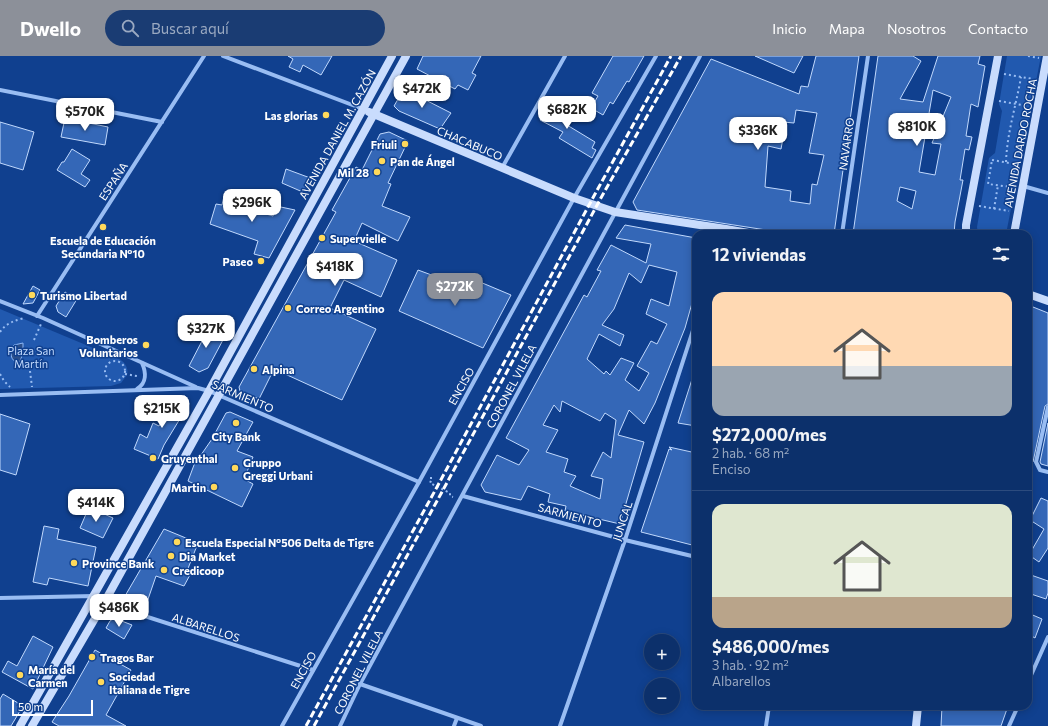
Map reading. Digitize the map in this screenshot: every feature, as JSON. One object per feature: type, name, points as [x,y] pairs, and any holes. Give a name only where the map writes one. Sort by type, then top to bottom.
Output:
[{"type":"main road","name":"AVENIDA DANIEL M. CAZÓN","points":[[20,726],[209,391],[392,56]]},
{"type":"main road","name":"AVENIDA DANIEL M. CAZÓN","points":[[32,726],[104,603],[406,56]]},
{"type":"main road","points":[[966,230],[998,56]]},
{"type":"main road","name":"AVENIDA DARDO ROCHA","points":[[1015,230],[1047,56]]},
{"type":"main road","name":"CHACABUCO","points":[[363,109],[574,198],[615,212]]},
{"type":"main road","points":[[615,212],[719,230]]},
{"type":"main road","points":[[1032,295],[1048,301]]},
{"type":"main road","points":[[916,726],[918,710]]},
{"type":"street","name":"ESPAÑA","points":[[37,316],[204,56]]},
{"type":"street","name":"CHACABUCO","points":[[223,56],[363,109]]},
{"type":"street","points":[[502,168],[565,56]]},
{"type":"street","name":"ENCISO","points":[[282,726],[419,482],[574,198],[656,56]]},
{"type":"street","name":"CORONEL VILELA","points":[[340,726],[360,684],[700,56]]},
{"type":"street","name":"NAVARRO","points":[[843,230],[868,56]]},
{"type":"street","points":[[0,90],[162,122]]},
{"type":"street","points":[[1023,186],[1048,193]]},
{"type":"street","points":[[0,301],[43,318],[198,388]]},
{"type":"street","name":"JUNCAL","points":[[560,726],[625,540],[692,333]]},
{"type":"street","points":[[134,390],[140,387],[145,378],[145,370],[142,363]]},
{"type":"street","name":"SARMIENTO","points":[[0,395],[198,388],[209,391],[419,482]]},
{"type":"street","points":[[1048,407],[1036,462],[1040,470],[1048,472]]},
{"type":"street","name":"SARMIENTO","points":[[463,496],[625,540],[692,556]]},
{"type":"street","points":[[0,598],[94,596]]},
{"type":"street","name":"ALBARELLOS","points":[[94,596],[104,603],[313,670]]},
{"type":"street","points":[[1032,673],[1048,637]]},
{"type":"street","points":[[360,684],[481,726]]},
{"type":"street","points":[[766,726],[768,710]]},
{"type":"street","points":[[1009,726],[1016,710]]},
{"type":"street","points":[[454,726],[457,718]]},
{"type":"path","points":[[995,72],[1043,81]]},
{"type":"path","points":[[1006,162],[1009,127],[1016,104],[1021,77]]},
{"type":"path","points":[[990,100],[1037,108]]},
{"type":"path","points":[[992,160],[1006,162],[1015,164],[1011,187],[988,184],[992,160]]},
{"type":"path","points":[[994,209],[998,185]]},
{"type":"path","points":[[970,204],[1018,213]]},
{"type":"path","points":[[0,332],[4,326],[12,321],[37,316]]},
{"type":"path","points":[[34,340],[43,318]]},
{"type":"path","points":[[119,362],[124,367],[125,374],[119,381],[113,381],[107,378],[105,369],[109,363],[119,362]]},
{"type":"path","points":[[30,370],[32,393]]},
{"type":"path","points":[[0,374],[4,381],[16,394]]},
{"type":"path","points":[[125,374],[145,378]]},
{"type":"path","points":[[427,484],[430,477],[432,478],[430,483],[450,493],[450,496],[453,497],[459,485],[466,489]]},
{"type":"green space","points":[[1007,56],[1041,56],[1007,230],[977,230],[989,158],[995,153],[1002,111],[999,104]]},
{"type":"green space","name":"Plaza San Martín","points":[[0,309],[120,359],[127,367],[127,375],[121,383],[111,386],[0,389]]},
{"type":"shaded area","points":[[23,343],[23,353],[19,364],[12,358],[11,351],[14,345]]},
{"type":"building","points":[[288,56],[332,56],[321,75],[303,65],[300,72],[289,67],[293,59]]},
{"type":"building","points":[[423,56],[481,56],[472,73],[476,75],[468,90],[458,85],[455,89],[417,69]]},
{"type":"building","points":[[613,56],[644,56],[629,82],[627,81],[613,104],[610,102],[603,115],[591,108],[598,96],[592,93]]},
{"type":"building","points":[[755,56],[803,56],[794,73]]},
{"type":"building","points":[[816,56],[859,56],[835,230],[766,230],[637,210],[633,202],[711,59],[799,94],[801,86],[808,87]],"holes":[[[796,110],[817,113],[809,153],[824,155],[817,185],[812,184],[810,204],[790,201],[791,191],[765,187],[768,146],[781,149],[783,138],[772,121],[794,123]]]},
{"type":"building","points":[[878,56],[913,56],[921,61],[900,99],[923,102],[938,56],[980,56],[978,64],[985,66],[978,107],[971,104],[966,136],[972,137],[969,150],[965,149],[960,180],[963,180],[954,230],[854,230]],"holes":[[[933,90],[951,97],[932,143],[941,144],[935,175],[919,172]],[[900,187],[916,191],[912,209],[897,201]]]},
{"type":"building","points":[[404,89],[451,113],[440,129],[399,111],[394,106]]},
{"type":"building","points":[[550,100],[565,107],[560,116],[564,118],[562,122],[595,142],[592,148],[596,150],[592,158],[559,138],[563,132],[540,120]]},
{"type":"building","points":[[65,118],[108,127],[105,145],[61,137]]},
{"type":"building","points":[[0,122],[34,132],[23,170],[0,163]]},
{"type":"building","points":[[389,132],[408,141],[388,183],[391,184],[382,206],[410,217],[398,241],[362,223],[354,241],[397,260],[381,297],[344,280],[330,308],[376,329],[342,400],[274,369],[259,399],[240,391],[239,387],[336,212],[332,210],[356,167],[362,170],[380,134]]},
{"type":"building","points":[[72,149],[90,160],[81,174],[90,180],[85,187],[57,170]]},
{"type":"building","points":[[286,169],[313,179],[305,193],[282,183]]},
{"type":"building","points":[[224,196],[259,204],[256,211],[273,216],[276,206],[295,210],[269,258],[254,254],[258,241],[210,224],[216,204],[222,205]]},
{"type":"building","points":[[625,225],[692,237],[692,303],[685,328],[655,403],[644,424],[629,410],[618,435],[644,442],[620,524],[565,511],[566,506],[548,502],[550,494],[528,486],[521,500],[485,492],[481,485],[497,455],[519,465],[529,450],[506,438],[584,295],[587,297],[601,271],[597,270],[611,245],[646,263],[651,244],[616,238]],"holes":[[[649,265],[677,272],[669,306],[651,299],[646,314],[667,324],[657,344],[651,341],[637,366],[649,373],[639,391],[625,380],[634,363],[621,358],[610,375],[606,371],[604,374],[587,359],[599,334],[620,346],[624,335],[602,325],[614,309],[629,273],[641,283]],[[562,401],[600,421],[605,413],[616,420],[611,458],[603,452],[591,476],[603,479],[600,499],[570,486],[576,476],[564,472],[568,459],[546,452],[558,430],[543,425],[554,405],[560,412]]]},
{"type":"building","points":[[418,270],[475,291],[480,282],[511,295],[483,348],[399,311]]},
{"type":"building","name":"Turismo Libertad","points":[[33,286],[40,290],[33,303],[23,304]]},
{"type":"building","points":[[65,292],[77,299],[66,317],[58,312],[56,306]]},
{"type":"building","points":[[1032,307],[1048,313],[1048,404],[1045,406],[1033,462]]},
{"type":"building","points":[[200,325],[224,338],[208,368],[199,372],[189,366],[202,341],[194,337]]},
{"type":"building","points":[[692,379],[692,425],[678,423]]},
{"type":"building","points":[[185,396],[189,404],[164,445],[158,459],[134,449],[140,434],[147,438],[153,423],[159,426],[175,397]]},
{"type":"building","points":[[230,412],[253,422],[237,451],[253,457],[244,479],[253,484],[242,507],[188,481],[194,465],[212,439],[226,413]]},
{"type":"building","points":[[0,414],[30,424],[16,475],[0,470]]},
{"type":"building","points":[[1048,423],[1048,466],[1041,464],[1040,462]]},
{"type":"building","points":[[669,447],[692,452],[692,545],[641,532],[669,449],[672,450]]},
{"type":"building","points":[[1041,498],[1048,501],[1048,548],[1039,562],[1032,557],[1032,550],[1044,529],[1032,521],[1032,516]]},
{"type":"building","points":[[89,507],[113,518],[103,538],[80,528]]},
{"type":"building","name":"Province Bank","points":[[44,526],[59,529],[57,539],[96,547],[88,586],[49,578],[47,585],[33,582]]},
{"type":"building","points":[[164,529],[198,543],[187,571],[191,573],[184,586],[156,576],[145,608],[127,601],[125,596]]},
{"type":"building","points":[[1032,575],[1048,581],[1048,593],[1046,599],[1032,594]]},
{"type":"building","points":[[1032,615],[1042,619],[1035,638],[1032,636]]},
{"type":"building","points":[[114,618],[132,625],[124,639],[106,628],[110,621]]},
{"type":"building","points":[[33,636],[53,647],[33,689],[2,672],[8,661],[17,666]]},
{"type":"building","name":"Sociedad Italiana de Tigre","points":[[95,650],[131,670],[106,715],[126,726],[59,726],[52,722],[69,696]]},
{"type":"building","points":[[3,694],[23,706],[11,726],[0,726],[0,699]]},
{"type":"building","points":[[942,710],[1007,710],[1001,726],[941,726]]},
{"type":"railway","points":[[306,726],[671,56]]},
{"type":"railway","points":[[314,726],[602,196],[681,56]]},
{"type":"place","name":"Las glorias","points":[[326,115]]},
{"type":"place","name":"Friuli","points":[[405,144]]},
{"type":"place","name":"Pan de Ángel","points":[[382,161]]},
{"type":"place","name":"Mil 28","points":[[377,172]]},
{"type":"place","name":"Escuela de Educación Secundaria Nº10","points":[[103,227]]},
{"type":"place","name":"Supervielle","points":[[322,238]]},
{"type":"place","name":"Paseo","points":[[261,261]]},
{"type":"place","name":"Turismo Libertad","points":[[32,295]]},
{"type":"place","name":"Correo Argentino","points":[[288,308]]},
{"type":"place","name":"Bomberos Voluntarios","points":[[146,345]]},
{"type":"place","name":"Alpina","points":[[254,369]]},
{"type":"place","name":"City Bank","points":[[236,423]]},
{"type":"place","name":"Gruyenthal","points":[[153,458]]},
{"type":"place","name":"Gruppo Greggi Urbani","points":[[235,468]]},
{"type":"place","name":"Martin","points":[[214,487]]},
{"type":"place","name":"Escuela Especial Nº506 Delta de Tigre","points":[[177,542]]},
{"type":"place","name":"Dia Market","points":[[171,556]]},
{"type":"place","name":"Province Bank","points":[[74,563]]},
{"type":"place","name":"Credicoop","points":[[164,570]]},
{"type":"place","name":"Tragos Bar","points":[[92,657]]},
{"type":"place","name":"María del Carmen","points":[[20,675]]},
{"type":"place","name":"Sociedad Italiana de Tigre","points":[[101,682]]}]
